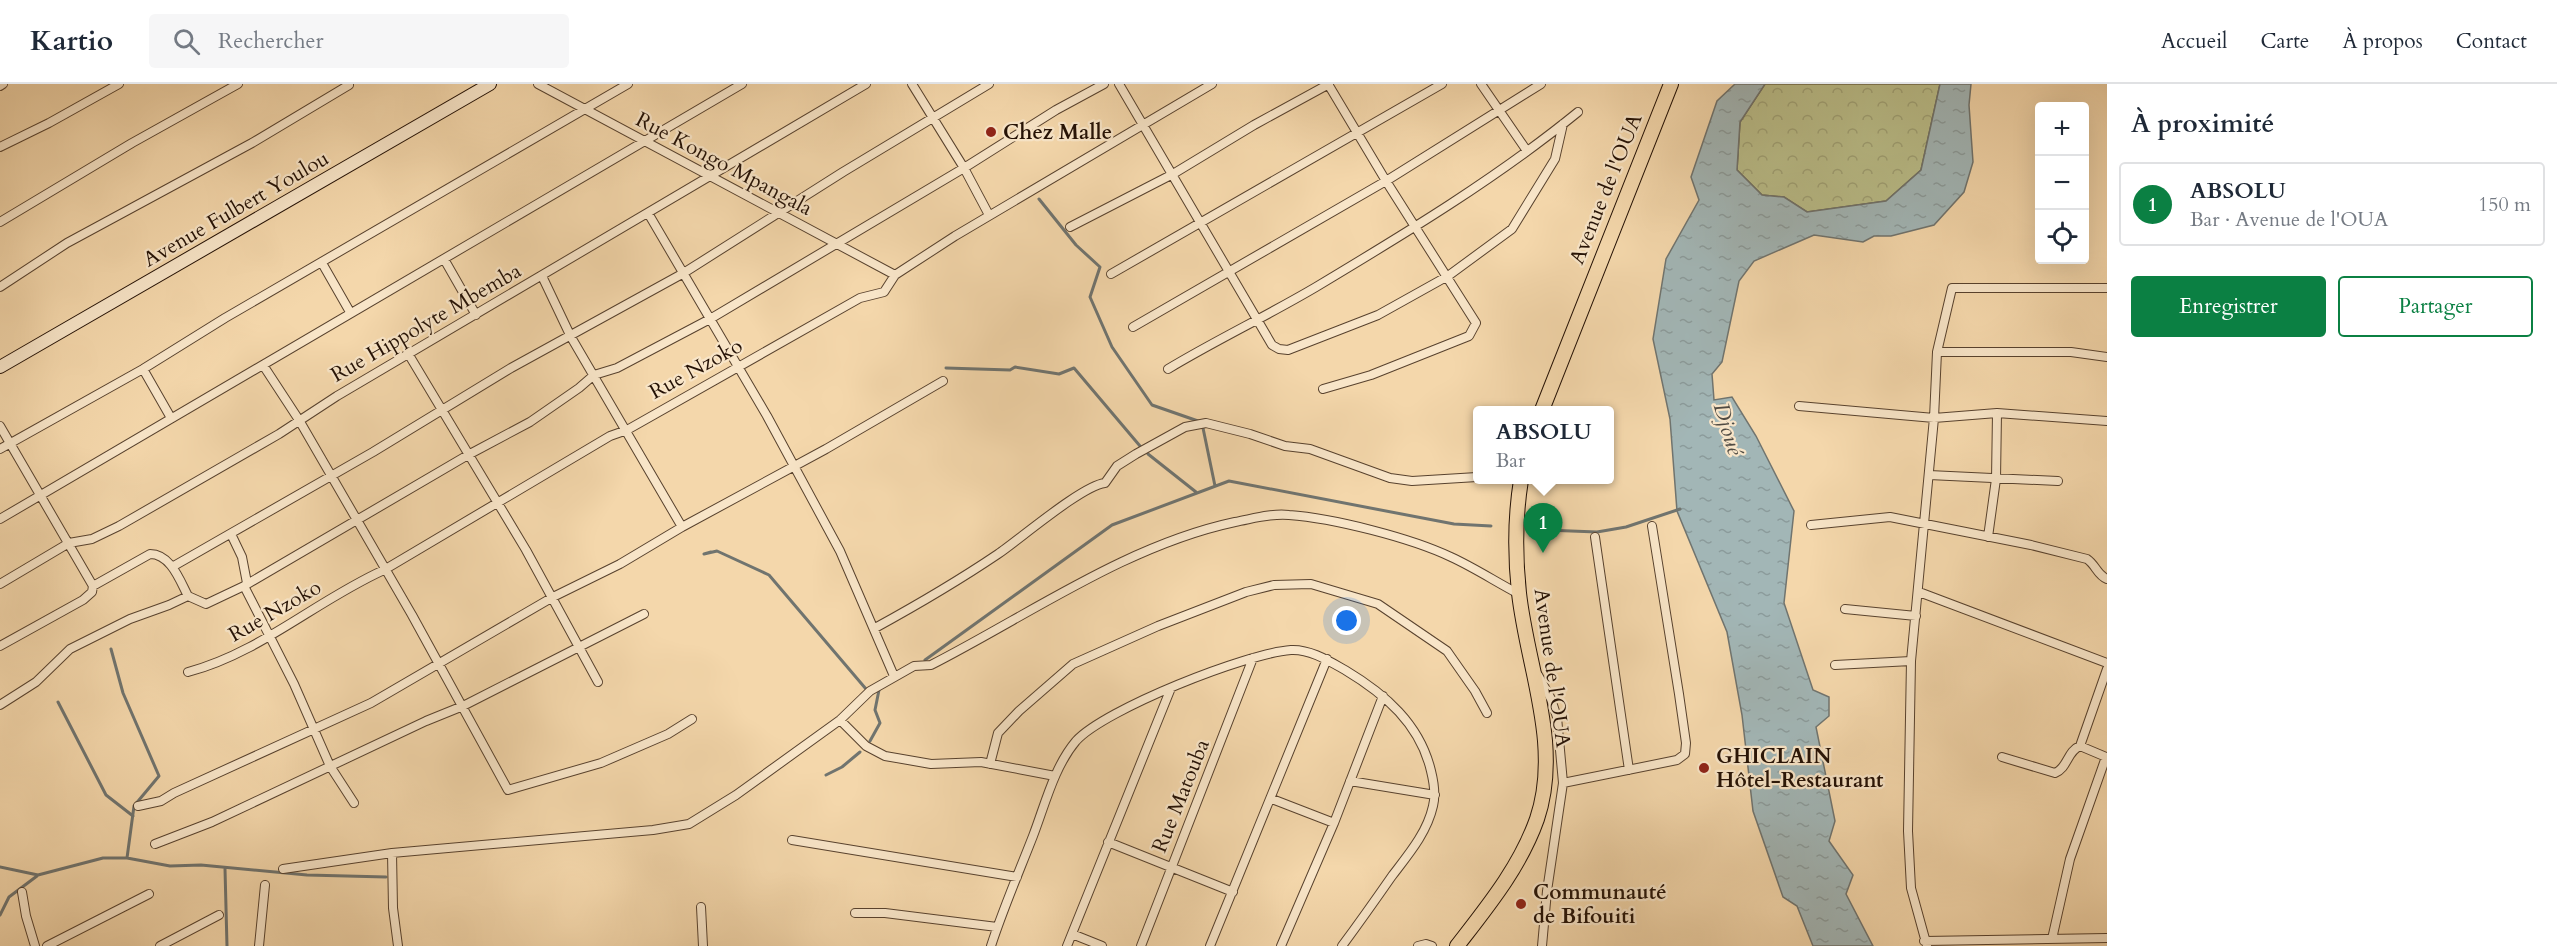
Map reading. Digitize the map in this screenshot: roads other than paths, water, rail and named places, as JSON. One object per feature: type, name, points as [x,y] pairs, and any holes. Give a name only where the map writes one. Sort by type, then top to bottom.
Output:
[{"type":"main road","name":"Avenue Fulbert Youlou","points":[[0,367],[490,84]]},
{"type":"main road","name":"Avenue de l'OUA","points":[[1544,406],[1671,84]]},
{"type":"main road","name":"Avenue de l'OUA","points":[[1457,946],[1520,859],[1537,818],[1545,776],[1542,720],[1519,594],[1516,532],[1521,484]]},
{"type":"street","points":[[0,147],[50,123],[119,84]]},
{"type":"street","points":[[0,222],[132,143],[238,84]]},
{"type":"street","name":"Rue Kongo Mpangala","points":[[538,84],[895,275]]},
{"type":"street","points":[[0,449],[143,369],[225,318],[628,84]]},
{"type":"street","points":[[0,519],[742,84]]},
{"type":"street","name":"Rue Hippolyte Mbemba","points":[[0,584],[69,543],[92,539],[119,526],[866,84]]},
{"type":"street","points":[[912,84],[964,168],[989,215]]},
{"type":"street","points":[[172,567],[511,368],[682,274],[777,213],[989,84]]},
{"type":"street","points":[[93,586],[150,554],[160,556],[172,567],[188,596],[206,604],[245,584],[468,455],[531,422],[594,375],[617,368],[710,319],[964,168],[1056,110],[1104,84]]},
{"type":"street","points":[[1119,84],[1272,345],[1288,350],[1378,315],[1448,276],[1512,229],[1555,159],[1563,124]]},
{"type":"street","name":"Rue Nzoko","points":[[188,672],[215,665],[270,635],[322,606],[352,584],[384,570],[610,436],[627,430],[860,298],[884,292],[895,275],[989,215],[1212,84]]},
{"type":"street","points":[[1070,227],[1173,174],[1328,84],[1356,133],[1476,322],[1469,336],[1371,375],[1323,389]]},
{"type":"street","points":[[1111,274],[1442,84]]},
{"type":"street","points":[[1482,84],[1527,151]]},
{"type":"street","points":[[1133,327],[1386,181],[1541,84]]},
{"type":"street","points":[[0,287],[66,243],[252,143],[349,85]]},
{"type":"street","points":[[1168,369],[1315,287],[1475,189],[1578,112]]},
{"type":"street","points":[[648,213],[794,465],[840,551],[894,676]]},
{"type":"street","points":[[444,259],[476,315]]},
{"type":"street","points":[[322,263],[350,312]]},
{"type":"street","points":[[542,276],[571,336],[682,527]]},
{"type":"street","points":[[2107,288],[1952,288],[1937,352],[1925,525],[1911,661],[1908,831],[1911,888],[1925,944],[2107,938]]},
{"type":"street","points":[[1937,352],[2071,352],[2107,357]]},
{"type":"street","points":[[410,355],[444,409],[468,455],[553,597],[598,682]]},
{"type":"street","points":[[263,365],[299,420],[357,520],[508,790],[601,763],[668,734],[692,719]]},
{"type":"street","points":[[143,369],[171,418]]},
{"type":"street","points":[[138,806],[167,799],[174,793],[249,757],[315,730],[371,703],[440,665],[553,597],[620,564],[944,381]]},
{"type":"street","points":[[1799,406],[1934,418],[1996,413],[2107,421]]},
{"type":"street","points":[[1988,537],[1996,479],[1996,413]]},
{"type":"street","points":[[874,628],[927,600],[972,571],[1068,503],[1099,483],[1105,483],[1117,466],[1185,427],[1206,423],[1285,446],[1310,449],[1390,478],[1412,481],[1473,477]]},
{"type":"street","points":[[0,426],[93,586],[92,592],[83,600],[0,646]]},
{"type":"street","points":[[1929,475],[2058,481]]},
{"type":"street","points":[[283,869],[392,853],[653,830],[688,824],[736,795],[840,720],[870,691],[894,676],[914,666],[931,665],[1123,561],[1186,535],[1259,517],[1288,514],[1355,527],[1409,542],[1452,558],[1519,594]]},
{"type":"street","points":[[1811,525],[1890,517],[2087,560],[2093,564],[2101,576],[2107,579]]},
{"type":"street","points":[[1563,783],[1677,760],[1684,756],[1686,751],[1652,526]]},
{"type":"street","points":[[231,534],[242,557],[245,584],[330,766],[354,803]]},
{"type":"street","points":[[1595,537],[1629,770]]},
{"type":"street","points":[[990,764],[998,733],[1072,664],[1158,626],[1246,592],[1274,585],[1311,584],[1378,603],[1447,651],[1475,691],[1487,713]]},
{"type":"street","points":[[1919,592],[2107,663]]},
{"type":"street","points":[[0,705],[36,682],[70,649],[130,619],[188,596]]},
{"type":"street","points":[[1845,609],[1916,616]]},
{"type":"street","points":[[155,844],[212,822],[463,706],[644,614]]},
{"type":"street","points":[[991,946],[1055,776],[1074,744],[1097,723],[1171,688],[1253,658],[1291,650],[1327,659],[1366,682],[1404,715],[1429,762],[1435,795],[1429,820],[1415,845],[1342,946]]},
{"type":"street","name":"Rue Matouba","points":[[1141,946],[1253,658]]},
{"type":"street","points":[[1210,946],[1272,799],[1327,659]]},
{"type":"street","points":[[1835,665],[1911,661]]},
{"type":"street","points":[[1534,667],[1551,699],[1557,717],[1563,783],[1542,946]]},
{"type":"street","points":[[2002,757],[2055,773],[2062,769],[2073,750],[2080,746],[2107,669]]},
{"type":"street","points":[[1067,946],[1171,688]]},
{"type":"street","points":[[1281,946],[1334,823],[1383,696]]},
{"type":"street","points":[[840,720],[866,746],[885,756],[931,764],[981,762],[1055,776]]},
{"type":"street","points":[[2052,939],[2070,859],[2107,757],[2080,746]]},
{"type":"street","points":[[1350,781],[1435,795]]},
{"type":"street","points":[[1272,799],[1334,823]]},
{"type":"street","points":[[792,840],[1017,877]]},
{"type":"street","points":[[1108,842],[1233,892]]},
{"type":"street","points":[[392,853],[393,908],[399,946]]},
{"type":"street","points":[[259,946],[265,885]]},
{"type":"street","points":[[22,892],[35,946]]},
{"type":"street","points":[[47,946],[149,894]]},
{"type":"street","points":[[701,907],[703,946]]},
{"type":"street","points":[[855,913],[885,913],[997,927]]},
{"type":"street","points":[[160,946],[219,915]]},
{"type":"street","points":[[1072,934],[1102,946]]},
{"type":"street","points":[[1418,946],[1426,944],[1432,946]]},
{"type":"water","name":"Djoué","points":[[1735,84],[1765,84],[1740,122],[1737,170],[1762,195],[1784,197],[1807,212],[1886,201],[1921,170],[1940,84],[1971,84],[1969,105],[1973,162],[1964,192],[1934,225],[1891,236],[1874,236],[1863,242],[1814,235],[1754,261],[1739,281],[1722,362],[1712,374],[1714,400],[1732,397],[1756,436],[1794,511],[1784,603],[1813,690],[1829,697],[1829,716],[1816,727],[1835,821],[1829,841],[1853,875],[1846,894],[1873,946],[1813,946],[1797,906],[1783,897],[1753,811],[1742,715],[1727,632],[1677,511],[1670,419],[1653,339],[1666,259],[1699,200],[1691,177],[1717,101]]},
{"type":"waterway","points":[[1039,199],[1076,245],[1100,267],[1090,297],[1112,347],[1152,405],[1198,421]]},
{"type":"waterway","points":[[946,368],[1010,370],[1015,367],[1059,374],[1074,368],[1140,446]]},
{"type":"waterway","points":[[1203,428],[1215,486]]},
{"type":"waterway","points":[[1148,454],[1196,492]]},
{"type":"waterway","points":[[925,660],[1112,525],[1229,481],[1454,524],[1491,526]]},
{"type":"waterway","points":[[1545,530],[1597,532],[1626,527],[1680,509]]},
{"type":"waterway","points":[[711,552],[704,554],[717,551],[769,575],[866,689]]},
{"type":"waterway","points":[[111,649],[123,693],[159,776],[134,806],[127,858]]},
{"type":"waterway","points":[[870,741],[880,723],[875,710],[879,690]]},
{"type":"waterway","points":[[58,702],[106,795],[133,816]]},
{"type":"waterway","points":[[826,775],[842,767],[860,752]]},
{"type":"waterway","points":[[0,867],[38,875],[103,858],[127,858],[170,866],[201,865],[307,875],[386,877]]},
{"type":"waterway","points":[[225,869],[227,946]]},
{"type":"waterway","points":[[0,915],[9,897],[37,876]]},
{"type":"place","name":"Chez Malle","points":[[991,132]]},
{"type":"place","name":"ABSOLU","points":[[1543,553]]},
{"type":"place","name":"GHICLAIN Hôtel-Restaurant","points":[[1704,768]]},
{"type":"place","name":"Communauté de Bifouiti","points":[[1521,904]]}]
